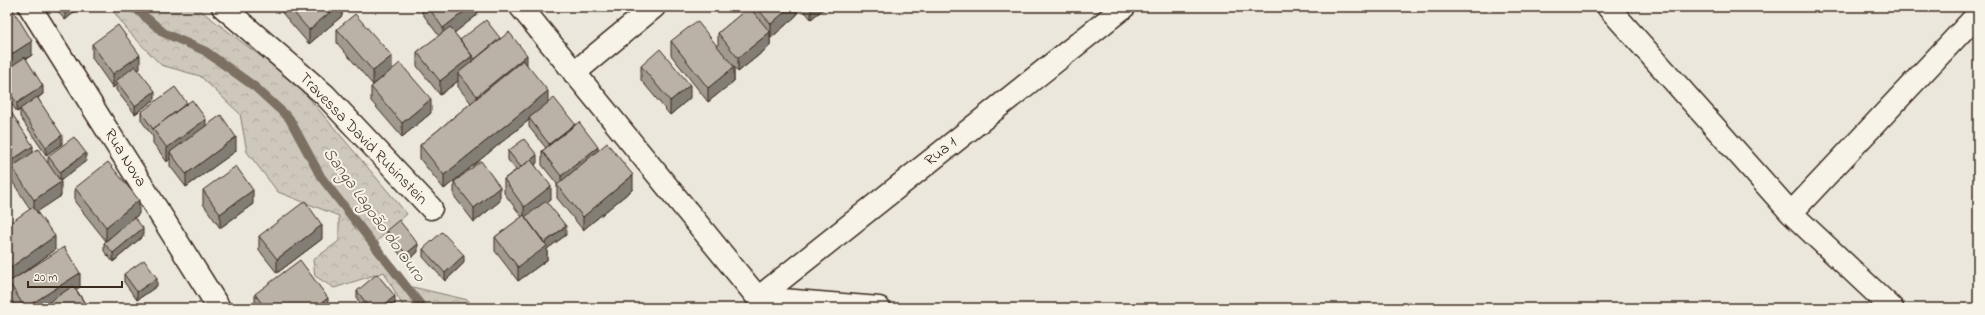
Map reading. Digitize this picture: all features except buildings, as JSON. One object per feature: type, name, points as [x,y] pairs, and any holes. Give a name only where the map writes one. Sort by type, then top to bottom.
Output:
[{"type":"street","name":"Rua Nova","points":[[30,7],[219,308]]},
{"type":"street","name":"Travessa David Rubinstein","points":[[223,7],[325,94],[431,208]]},
{"type":"street","points":[[521,7],[758,298],[879,308]]},
{"type":"street","points":[[574,73],[654,7]]},
{"type":"street","name":"Rua 1","points":[[758,298],[1124,7]]},
{"type":"street","points":[[1608,7],[1792,213],[1892,308]]},
{"type":"street","points":[[1792,213],[1978,14]]},
{"type":"green space","points":[[110,7],[196,7],[297,84],[407,214],[377,241],[404,285],[468,300],[474,308],[404,308],[384,272],[334,288],[315,276],[313,260],[339,241],[339,216],[278,192],[247,152],[240,114],[200,76],[161,65],[130,33]]},
{"type":"waterway","name":"Sanga Lagoão do Ouro","points":[[134,7],[164,33],[205,51],[255,87],[289,118],[321,177],[423,308]]}]
